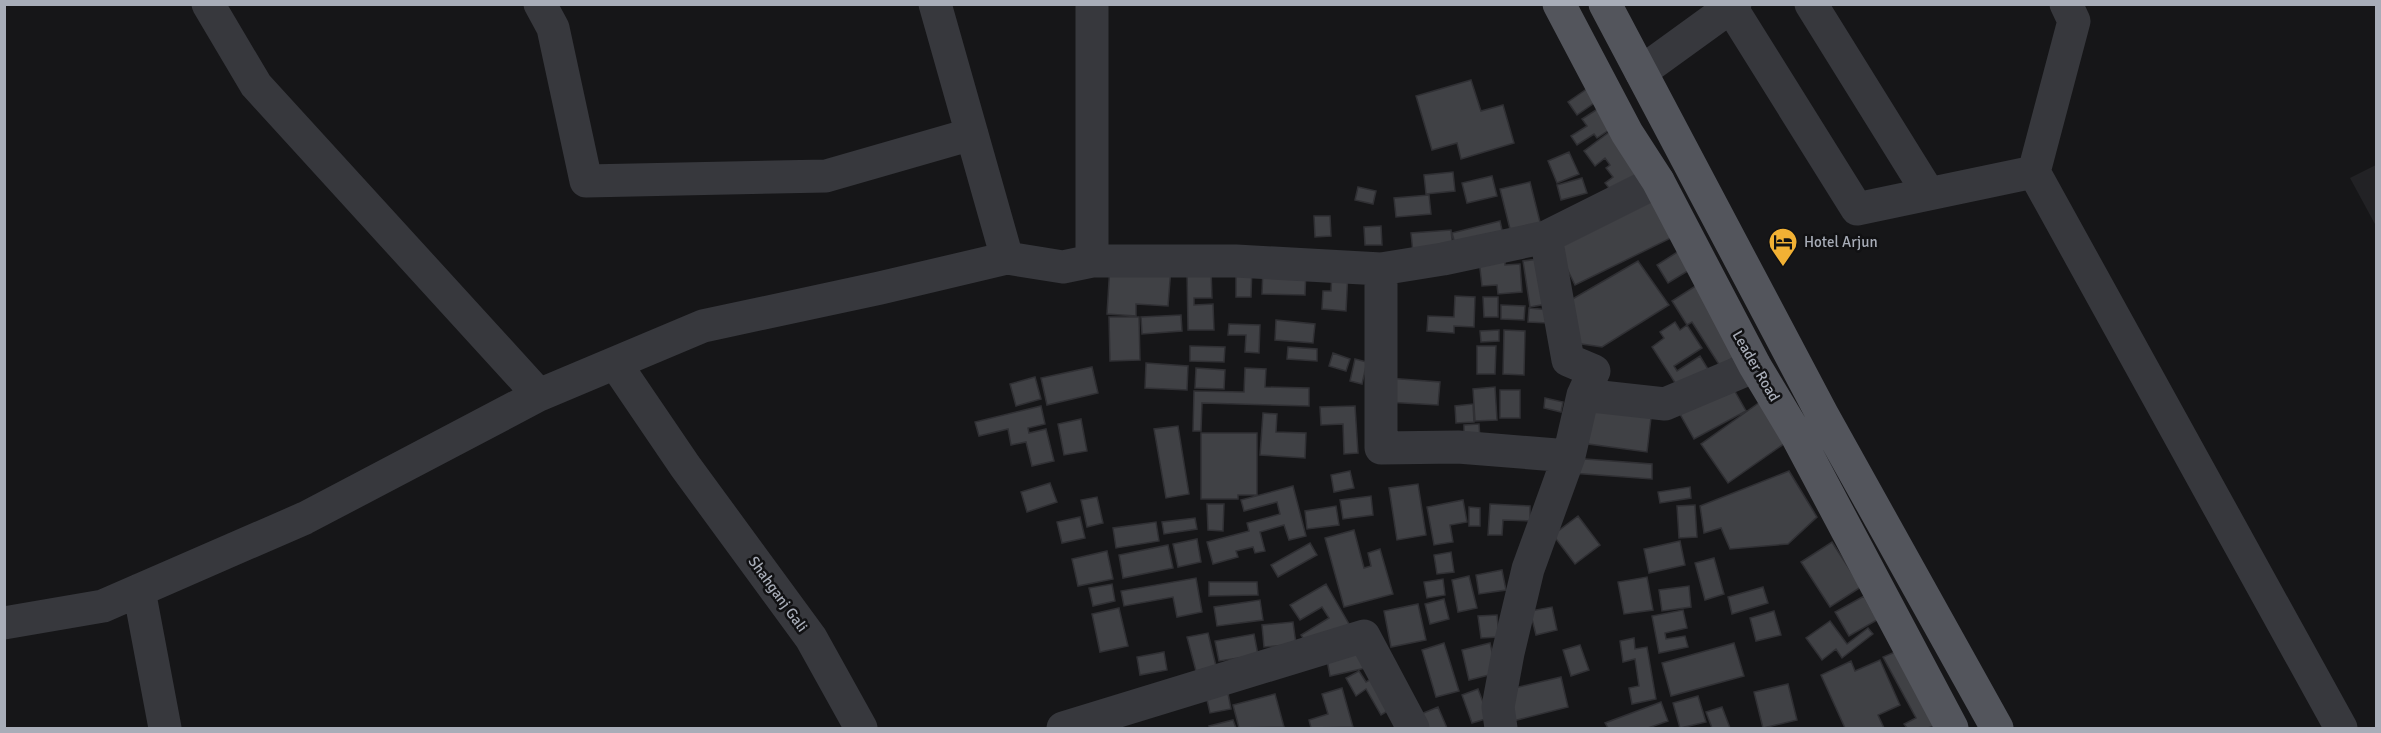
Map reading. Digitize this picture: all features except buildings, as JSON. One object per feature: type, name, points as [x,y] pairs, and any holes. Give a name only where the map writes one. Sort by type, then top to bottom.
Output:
[{"type":"main road","name":"Leader Road","points":[[1559,4],[1627,133],[1658,181],[1755,366],[1797,436],[1952,729]]},
{"type":"main road","points":[[1605,4],[1822,414],[1997,729]]},
{"type":"street","points":[[208,4],[255,85],[539,395]]},
{"type":"street","points":[[540,4],[553,28],[586,181],[826,176],[972,134]]},
{"type":"street","points":[[935,4],[1007,258]]},
{"type":"street","points":[[1092,4],[1092,261]]},
{"type":"street","points":[[1811,4],[1929,194]]},
{"type":"street","points":[[2066,4],[2074,21],[2034,172],[2341,729]]},
{"type":"street","points":[[1641,72],[1732,6],[1857,209],[2034,172]]},
{"type":"street","points":[[4,623],[103,606],[305,518],[539,395],[703,326],[1007,258],[1063,267],[1092,261],[1236,261],[1381,269],[1443,259],[1546,237],[1658,181]]},
{"type":"street","points":[[1501,729],[1498,707],[1528,569],[1569,456],[1583,395],[1594,371],[1568,360],[1546,237]]},
{"type":"street","points":[[1381,269],[1382,448],[1458,447],[1569,456]]},
{"type":"street","name":"Shahganj Gali","points":[[615,363],[685,466],[811,638],[861,729]]},
{"type":"street","points":[[1583,395],[1665,404],[1755,366]]},
{"type":"street","points":[[139,590],[165,729]]},
{"type":"street","points":[[1062,729],[1364,636],[1413,729]]},
{"type":"shaded area","points":[[2376,165],[2376,226],[2350,178]]},
{"type":"place","name":"Hotel Arjun","points":[[1783,268]]}]
